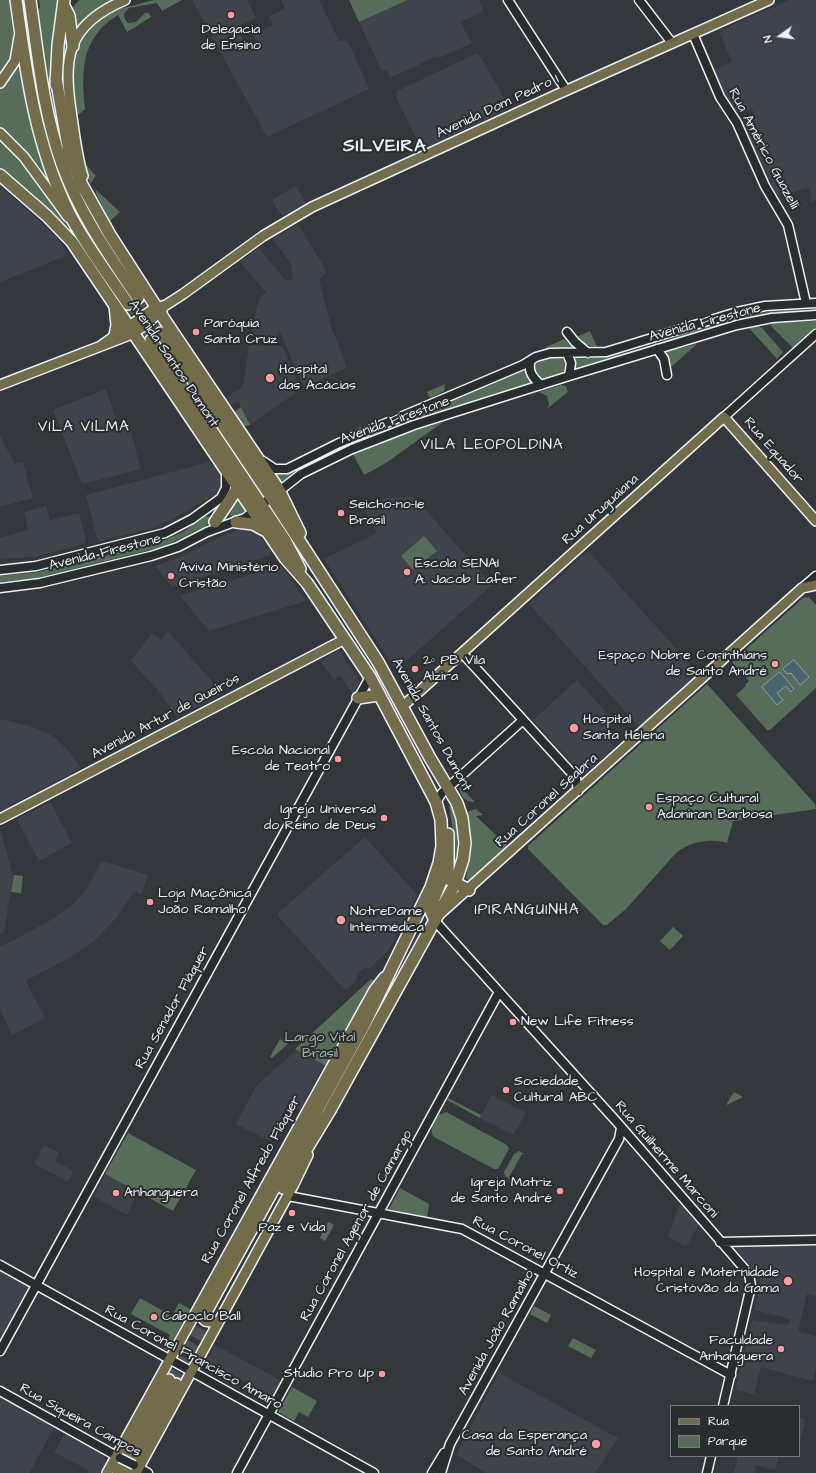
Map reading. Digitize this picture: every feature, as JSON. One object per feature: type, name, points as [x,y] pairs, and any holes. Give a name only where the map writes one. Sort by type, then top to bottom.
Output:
[{"type":"highway","name":"Avenida Santos Dumont","points":[[16,0],[29,90],[44,150],[64,201],[80,232],[128,304]]},
{"type":"highway","name":"Avenida Santos Dumont","points":[[30,0],[45,101],[52,132],[62,164],[84,213],[138,298]]},
{"type":"highway","points":[[52,132],[58,45],[67,2]]},
{"type":"highway","points":[[67,2],[73,46]]},
{"type":"highway","name":"Avenida Santos Dumont","points":[[56,78],[69,152],[78,176],[110,235],[142,284],[161,308],[173,333],[250,457]]},
{"type":"highway","name":"Avenida Santos Dumont","points":[[0,174],[60,229],[72,242],[114,304],[132,328],[149,345],[257,508],[293,554],[307,583],[370,677],[436,802],[441,820],[442,846],[439,863],[424,902],[364,1025],[209,1315]]},
{"type":"highway","points":[[115,335],[117,325],[114,304],[123,307],[136,303],[142,293],[142,284]]},
{"type":"highway","points":[[149,345],[147,341],[155,331],[164,330],[173,333]]},
{"type":"highway","name":"Avenida Santos Dumont","points":[[161,333],[275,493],[310,558],[378,662],[461,812],[465,834],[465,851],[455,884],[436,918]]},
{"type":"highway","name":"Avenida Santos Dumont","points":[[149,345],[226,470],[241,484]]},
{"type":"highway","points":[[215,522],[241,484],[250,457]]},
{"type":"highway","name":"Avenida Santos Dumont","points":[[257,508],[268,532],[285,558],[307,583]]},
{"type":"highway","points":[[236,522],[253,524],[268,532]]},
{"type":"highway","points":[[344,639],[356,635],[362,637]]},
{"type":"highway","points":[[370,677],[378,662]]},
{"type":"highway","points":[[358,698],[379,695]]},
{"type":"highway","points":[[392,719],[403,706]]},
{"type":"highway","points":[[441,820],[449,836],[448,879],[469,890]]},
{"type":"highway","points":[[209,1315],[304,1151],[329,1112],[436,918],[430,909],[448,861]]},
{"type":"highway","points":[[118,1473],[172,1382],[134,1470]]},
{"type":"main road","points":[[90,199],[78,154],[68,90],[68,63],[73,46],[79,34],[94,17],[125,0]]},
{"type":"main road","name":"Avenida Dom Pedro I","points":[[132,328],[146,325],[161,308],[263,236],[305,211],[566,90],[769,0]]},
{"type":"main road","points":[[0,83],[15,61],[20,30]]},
{"type":"main road","points":[[0,133],[24,157],[65,215],[80,232]]},
{"type":"main road","points":[[102,345],[115,335],[132,328]]},
{"type":"main road","points":[[0,385],[102,345],[132,328]]},
{"type":"main road","name":"Rua Equador","points":[[724,417],[816,521]]},
{"type":"main road","name":"Rua Uruguaiana","points":[[403,706],[724,417]]},
{"type":"main road","points":[[802,588],[816,584]]},
{"type":"main road","name":"Rua Coronel Seabra","points":[[436,918],[469,890],[802,588]]},
{"type":"main road","name":"Avenida Artur de Queirós","points":[[0,819],[344,639]]},
{"type":"main road","points":[[107,1473],[119,1457],[170,1360],[209,1315],[288,1196],[329,1112]]},
{"type":"main road","points":[[134,1470],[190,1372],[209,1315]]},
{"type":"street","points":[[508,0],[566,90]]},
{"type":"street","points":[[639,0],[672,43]]},
{"type":"street","name":"Rua Américo Guazelli","points":[[693,34],[720,97],[737,123],[765,186],[788,226],[806,303]]},
{"type":"street","name":"Avenida Firestone","points":[[250,457],[279,470],[287,469],[346,439],[546,354],[588,353],[614,350],[737,312],[765,306],[816,303]]},
{"type":"street","name":"Avenida Firestone","points":[[0,588],[33,585],[151,556],[178,547],[207,532],[236,522],[257,508],[301,474],[331,459],[386,436],[569,376],[747,323],[772,318],[816,315]]},
{"type":"street","points":[[567,332],[574,342],[588,353]]},
{"type":"street","name":"Rua Uruguaiana","points":[[724,417],[816,334]]},
{"type":"street","points":[[657,349],[664,359],[667,375]]},
{"type":"street","points":[[566,353],[571,364],[569,376]]},
{"type":"street","points":[[531,360],[530,373],[541,385]]},
{"type":"street","name":"Avenida Firestone","points":[[0,570],[36,566],[154,537],[181,526],[202,512],[223,494],[226,488],[226,470]]},
{"type":"street","points":[[202,512],[210,513],[215,522],[207,532]]},
{"type":"street","name":"Rua Coronel Seabra","points":[[802,588],[816,576]]},
{"type":"street","points":[[462,654],[576,778],[583,781],[592,778]]},
{"type":"street","name":"Rua Senador Fláquer","points":[[0,1351],[370,677]]},
{"type":"street","points":[[436,802],[448,787],[523,720]]},
{"type":"street","points":[[576,778],[578,791]]},
{"type":"street","name":"Rua Guilherme Marconi","points":[[436,918],[499,992],[749,1274],[751,1286],[731,1375]]},
{"type":"street","name":"Rua Coronel Agenor de Camargo","points":[[237,1473],[499,992]]},
{"type":"street","name":"Avenida João Ramalho","points":[[432,1473],[450,1444],[619,1139],[621,1128]]},
{"type":"street","name":"Rua Coronel Ortiz","points":[[288,1196],[462,1229],[731,1375]]},
{"type":"street","points":[[720,1242],[816,1240]]},
{"type":"street","name":"Rua Coronel Francisco Amaro","points":[[0,1265],[374,1473]]},
{"type":"street","points":[[723,1405],[731,1375]]},
{"type":"street","name":"Rua Siqueira Campos","points":[[0,1391],[119,1457],[134,1470],[148,1473]]},
{"type":"street","name":"Avenida João Ramalho","points":[[441,1473],[450,1444]]},
{"type":"street","points":[[707,1473],[711,1457]]},
{"type":"shaded area","points":[[192,0],[247,0],[256,18],[237,27],[248,50],[258,45],[253,34],[273,25],[269,16],[285,9],[281,0],[319,0],[339,41],[345,40],[350,45],[369,89],[267,137]]},
{"type":"shaded area","points":[[408,0],[479,0],[483,11],[460,22],[472,43],[439,58],[435,57],[390,78],[387,70],[382,71],[359,22]]},
{"type":"shaded area","points":[[789,0],[816,0],[816,199],[811,203],[810,188],[777,196],[743,124],[756,118],[752,109],[738,115],[727,100],[714,70],[732,62],[719,31]]},
{"type":"shaded area","points":[[478,53],[510,108],[425,148],[421,148],[396,97],[397,91]]},
{"type":"shaded area","points":[[0,186],[56,236],[68,255],[0,282]]},
{"type":"shaded area","points":[[296,186],[306,203],[284,215],[280,214],[272,200]]},
{"type":"shaded area","points":[[298,224],[327,272],[319,279],[331,326],[347,368],[304,387],[279,330],[277,338],[251,335],[259,298],[266,292],[240,262],[259,248],[286,281],[293,279],[291,263],[272,239]]},
{"type":"shaded area","name":"Hospital das Acácias","points":[[249,345],[282,346],[301,389],[250,425],[238,401],[229,406],[224,399],[243,386]]},
{"type":"shaded area","points":[[106,389],[118,425],[124,423],[129,425],[141,469],[84,484],[81,482],[53,410]]},
{"type":"shaded area","points":[[0,436],[15,464],[23,462],[33,498],[0,507]]},
{"type":"shaded area","points":[[209,462],[217,468],[221,479],[220,489],[217,494],[169,521],[152,528],[101,541],[97,538],[86,495]]},
{"type":"shaded area","name":"Escola SENAI A. Jacob Lafer","points":[[414,497],[492,585],[396,670],[324,559],[377,533],[364,509],[385,498]]},
{"type":"shaded area","points":[[46,506],[50,520],[79,513],[86,539],[84,544],[34,557],[0,559],[0,538],[28,530],[24,512]]},
{"type":"shaded area","points":[[240,530],[248,530],[261,537],[271,551],[270,555],[172,587],[155,566],[185,555],[224,535]]},
{"type":"shaded area","points":[[588,551],[699,674],[639,727],[529,604]]},
{"type":"shaded area","points":[[281,565],[306,601],[209,631],[180,596]]},
{"type":"shaded area","points":[[168,631],[223,694],[177,717],[157,689],[131,661],[152,633],[161,640]]},
{"type":"shaded area","points":[[339,650],[360,682],[353,695],[340,675],[334,680],[320,661]]},
{"type":"shaded area","name":"Hospital Santa Helena","points":[[577,680],[615,722],[602,733],[615,747],[586,774],[582,774],[533,720]]},
{"type":"shaded area","points":[[0,719],[30,726],[54,737],[67,749],[81,768],[0,811]]},
{"type":"shaded area","points":[[50,802],[72,843],[39,861],[17,819]]},
{"type":"shaded area","points":[[0,828],[13,876],[4,932],[0,934]]},
{"type":"shaded area","name":"NotreDame Intermédica","points":[[365,837],[417,895],[403,924],[394,932],[396,935],[389,950],[370,968],[364,968],[357,974],[356,981],[347,989],[344,989],[278,916],[279,912]]},
{"type":"shaded area","points":[[103,861],[148,875],[141,895],[134,891],[118,916],[93,942],[72,956],[26,981],[45,1018],[12,1035],[0,1009],[0,947],[46,923],[70,907],[87,889],[101,862]]},
{"type":"shaded area","points":[[297,1050],[324,1065],[300,1110],[288,1104],[269,1141],[236,1124],[257,1085]]},
{"type":"shaded area","points":[[492,1095],[526,1113],[513,1135],[480,1118]]},
{"type":"shaded area","points":[[44,1145],[59,1153],[55,1161],[73,1171],[68,1182],[34,1164]]},
{"type":"shaded area","name":"Anhanguera","points":[[105,1174],[138,1192],[127,1215],[94,1197]]},
{"type":"shaded area","points":[[682,1205],[699,1224],[686,1247],[668,1237],[679,1206]]},
{"type":"shaded area","points":[[733,1245],[816,1246],[816,1296],[807,1294],[798,1332],[816,1336],[816,1366],[813,1381],[761,1367],[754,1394],[737,1390],[736,1388],[752,1320],[789,1325],[791,1319],[754,1310],[760,1280]]},
{"type":"shaded area","points":[[0,1270],[27,1285],[28,1288],[0,1338]]},
{"type":"shaded area","points":[[215,1345],[282,1381],[273,1397],[206,1361]]},
{"type":"shaded area","points":[[499,1373],[618,1438],[595,1473],[487,1473],[456,1455]]},
{"type":"shaded area","points":[[0,1396],[53,1425],[54,1428],[29,1473],[0,1473]]},
{"type":"shaded area","points":[[800,1418],[804,1419],[805,1422],[800,1442]]},
{"type":"shaded area","points":[[66,1434],[104,1455],[105,1463],[100,1473],[87,1473],[88,1470],[54,1452]]},
{"type":"shaded area","points":[[738,1457],[779,1457],[775,1470],[756,1465],[754,1473],[734,1473]]},
{"type":"green space","points":[[0,0],[9,0],[14,42],[11,62],[0,77]]},
{"type":"green space","points":[[39,0],[60,0],[51,88],[49,88],[37,14],[40,7]]},
{"type":"green space","points":[[80,0],[117,0],[110,3],[66,54],[63,79],[64,111],[62,85],[63,36],[72,9]]},
{"type":"green space","points":[[154,0],[182,0],[162,11],[157,3],[129,8],[124,14],[128,23],[136,22],[145,13],[149,13],[151,17],[127,32],[118,15],[106,24],[97,34],[90,45],[84,68],[83,81],[85,109],[75,118],[71,68],[75,52],[85,34],[99,18],[106,13]]},
{"type":"green space","points":[[349,0],[408,0],[359,22]]},
{"type":"green space","points":[[19,63],[33,130],[52,192],[0,129],[0,86],[12,75]]},
{"type":"green space","points":[[0,135],[33,173],[79,246],[0,167]]},
{"type":"green space","points":[[84,163],[96,176],[90,184]]},
{"type":"green space","points":[[95,189],[120,212],[110,221],[97,196]]},
{"type":"green space","points":[[816,309],[816,312],[784,313],[736,321],[576,370],[574,369],[574,358],[611,356],[649,346],[705,326],[746,315]]},
{"type":"green space","points":[[816,321],[816,328],[793,348],[771,326],[772,323]]},
{"type":"green space","points":[[758,326],[762,328],[783,352],[777,359],[749,328]]},
{"type":"green space","points":[[590,331],[597,347],[583,344],[578,341],[578,336]]},
{"type":"green space","points":[[564,339],[575,349],[545,349],[546,347]]},
{"type":"green space","points":[[697,344],[671,367],[669,367],[664,352]]},
{"type":"green space","points":[[552,357],[565,360],[567,365],[564,372],[556,377],[543,380],[539,379],[534,375],[534,366],[543,359]]},
{"type":"green space","points":[[525,369],[532,384],[426,417],[375,436],[300,470],[280,485],[271,471],[333,450]]},
{"type":"green space","points":[[445,384],[444,391],[430,398],[427,392]]},
{"type":"green space","points":[[561,385],[566,386],[568,392],[548,408],[549,404],[547,396],[539,392]]},
{"type":"green space","points":[[241,407],[250,425],[242,425],[233,413]]},
{"type":"green space","points":[[443,422],[386,463],[364,475],[353,454],[409,432]]},
{"type":"green space","points":[[238,497],[249,510],[238,515],[229,516],[231,509]]},
{"type":"green space","points":[[206,516],[210,517],[211,521],[206,526],[169,544],[36,578],[0,582],[0,576],[39,572],[158,543],[183,532]]},
{"type":"green space","points":[[424,536],[437,551],[413,570],[401,556]]},
{"type":"green space","name":"Espaço Nobre Corinthians de Santo André","points":[[809,597],[816,605],[816,688],[770,730],[767,730],[736,695],[746,686],[745,685],[749,681],[732,662],[803,598]]},
{"type":"green space","points":[[707,684],[815,804],[816,809],[733,821],[727,843],[707,841],[687,846],[676,853],[626,909],[607,925],[603,925],[528,849],[528,846]]},
{"type":"green space","points":[[465,786],[465,792],[475,802],[466,800],[462,796],[459,788]]},
{"type":"green space","points":[[449,806],[451,806],[454,815],[458,840],[453,874],[451,869],[454,837]]},
{"type":"green space","points":[[476,809],[483,815],[476,816],[497,836],[504,837],[507,842],[506,849],[469,881],[466,878],[471,846],[467,812]]},
{"type":"green space","points":[[14,875],[23,876],[21,893],[11,892]]},
{"type":"green space","points":[[673,927],[683,936],[670,950],[660,941]]},
{"type":"green space","name":"Largo Vital Brasil","points":[[371,979],[374,980],[335,1048],[328,1067],[295,1049]]},
{"type":"green space","points":[[280,1039],[288,1044],[272,1058],[270,1057]]},
{"type":"green space","points":[[734,1092],[743,1097],[727,1105],[727,1103]]},
{"type":"green space","points":[[448,1098],[481,1115],[480,1118],[447,1100]]},
{"type":"green space","points":[[446,1112],[507,1145],[509,1149],[498,1169],[494,1169],[434,1137],[432,1134],[432,1128],[434,1123],[439,1115]]},
{"type":"green space","points":[[128,1133],[196,1170],[173,1211],[105,1174]]},
{"type":"green space","points":[[519,1151],[526,1155],[522,1154],[509,1177],[512,1180],[505,1176],[504,1172],[514,1154]]},
{"type":"green space","points":[[400,1188],[429,1204],[427,1217],[389,1209]]},
{"type":"green space","points":[[328,1222],[334,1225],[325,1241],[320,1238]]},
{"type":"green space","name":"Caboclo Ball","points":[[140,1298],[172,1316],[179,1303],[190,1309],[168,1350],[163,1349],[170,1335],[131,1314]]},
{"type":"green space","points":[[534,1306],[551,1315],[547,1323],[530,1314]]},
{"type":"green space","points":[[573,1338],[596,1350],[591,1358],[568,1346]]},
{"type":"green space","points":[[292,1387],[317,1401],[308,1417],[299,1412],[294,1421],[278,1412]]},
{"type":"water","points":[[794,660],[809,677],[800,685],[791,673],[787,674],[783,669]]},
{"type":"water","points":[[780,672],[794,689],[791,692],[786,686],[777,693],[783,700],[777,705],[762,687]]},
{"type":"tunnel","points":[[138,298],[161,333]]},
{"type":"tunnel","points":[[128,304],[151,340]]},
{"type":"tunnel","points":[[169,1380],[207,1310]]},
{"type":"tunnel","points":[[176,1384],[214,1314]]},
{"type":"place","name":"Delegacia de Ensino","points":[[231,15]]},
{"type":"place","name":"Paróquia Santa Cruz","points":[[196,332]]},
{"type":"place","name":"Hospital das Acácias","points":[[270,378]]},
{"type":"place","name":"Seicho-no-Ie Brasil","points":[[341,513]]},
{"type":"place","name":"Escola SENAI A. Jacob Lafer","points":[[407,572]]},
{"type":"place","name":"Aviva Ministério Cristão","points":[[171,576]]},
{"type":"place","name":"Espaço Nobre Corinthians de Santo André","points":[[775,664]]},
{"type":"place","name":"2º PB Vila Alzira","points":[[415,669]]},
{"type":"place","name":"Hospital Santa Helena","points":[[574,728]]},
{"type":"place","name":"Escola Nacional de Teatro","points":[[338,759]]},
{"type":"place","name":"Espaço Cultural Adoniran Barbosa","points":[[649,807]]},
{"type":"place","name":"Igreja Universal do Reino de Deus","points":[[384,818]]},
{"type":"place","name":"Loja Maçônica João Ramalho","points":[[150,902]]},
{"type":"place","name":"NotreDame Intermédica","points":[[341,920]]},
{"type":"place","name":"New Life Fitness","points":[[513,1022]]},
{"type":"place","name":"Sociedade Cultural ABC","points":[[506,1090]]},
{"type":"place","name":"Igreja Matriz de Santo André","points":[[560,1191]]},
{"type":"place","name":"Anhanguera","points":[[116,1193]]},
{"type":"place","name":"Paz e Vida","points":[[292,1213]]},
{"type":"place","name":"Hospital e Maternidade Cristóvão da Gama","points":[[788,1281]]},
{"type":"place","name":"Caboclo Ball","points":[[154,1317]]},
{"type":"place","name":"Faculdade Anhanguera","points":[[781,1349]]},
{"type":"place","name":"Studio Pro Up","points":[[382,1374]]},
{"type":"place","name":"Casa da Esperança de Santo André","points":[[596,1444]]},
{"type":"district","name":"SILVEIRA","points":[[385,147]]},
{"type":"district","name":"VILA VILMA","points":[[84,428]]},
{"type":"district","name":"VILA LEOPOLDINA","points":[[492,446]]},
{"type":"district","name":"IPIRANGUINHA","points":[[527,911]]}]
